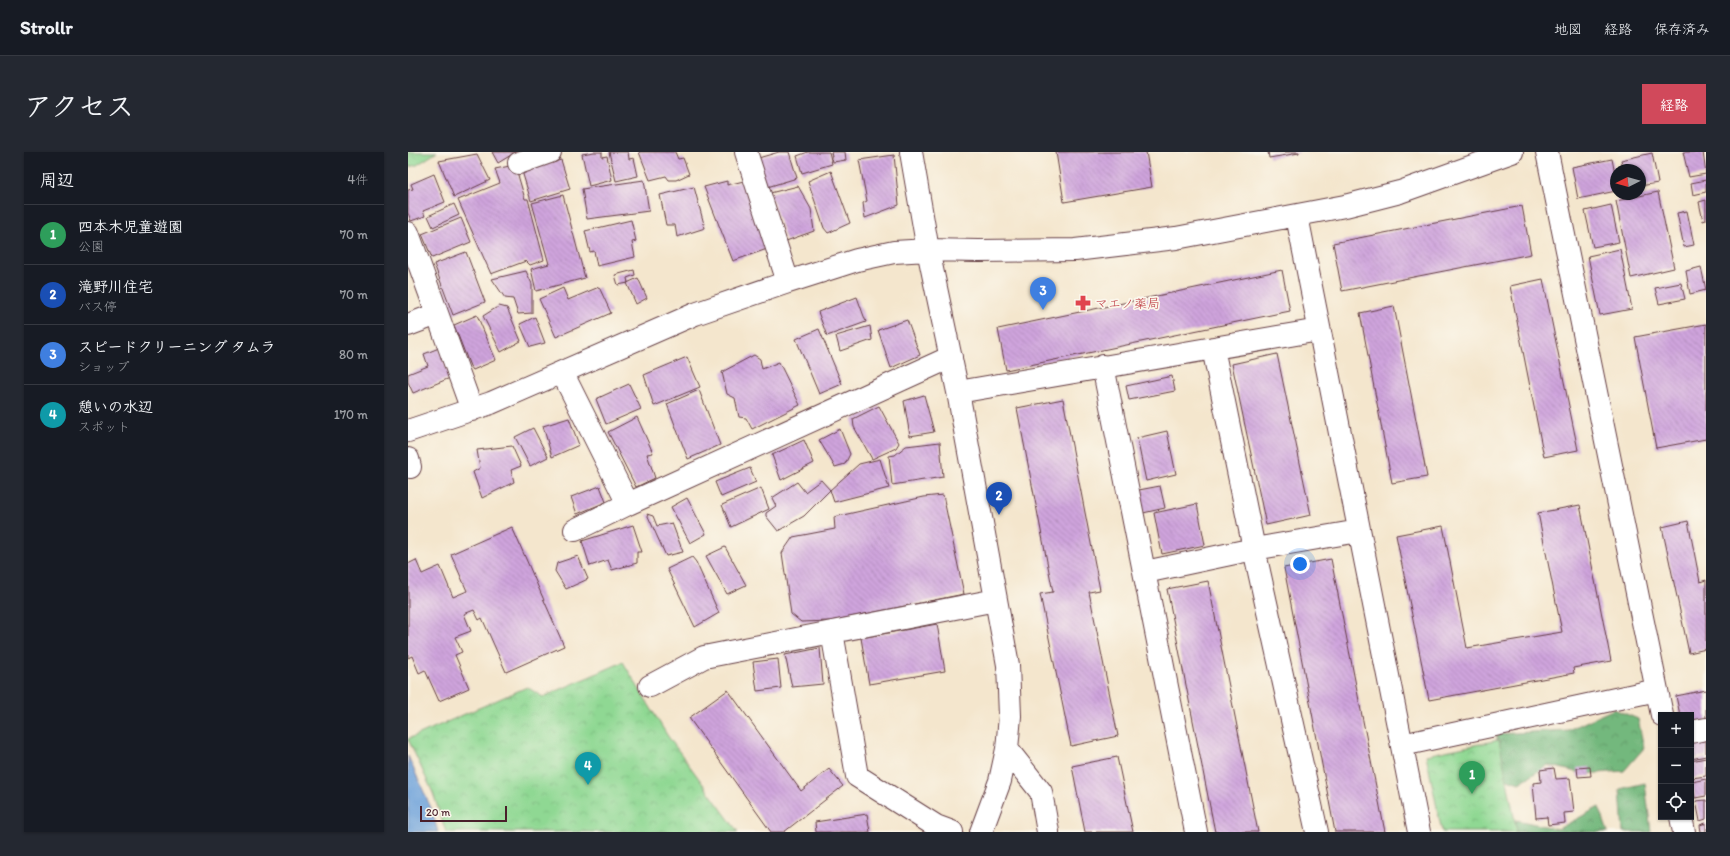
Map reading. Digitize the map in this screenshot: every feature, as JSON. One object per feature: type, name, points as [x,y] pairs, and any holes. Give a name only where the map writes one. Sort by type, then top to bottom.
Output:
[{"type":"street","points":[[519,164],[550,152]]},
{"type":"street","points":[[746,152],[788,282]]},
{"type":"street","points":[[912,152],[928,250],[958,392],[1008,665],[1010,716],[1007,749],[1000,781],[981,832]]},
{"type":"street","points":[[408,431],[472,410],[524,390],[695,314],[857,260],[894,252],[928,250],[1075,250],[1176,238],[1297,216],[1400,192],[1512,152]]},
{"type":"street","points":[[1547,152],[1661,712]]},
{"type":"street","points":[[1297,216],[1418,832]]},
{"type":"street","points":[[408,233],[472,410]]},
{"type":"street","points":[[408,325],[437,314]]},
{"type":"street","points":[[958,392],[1320,330]]},
{"type":"street","points":[[1213,348],[1254,549],[1317,832]]},
{"type":"street","points":[[575,530],[628,504],[951,357]]},
{"type":"street","points":[[1103,366],[1196,832]]},
{"type":"street","points":[[562,372],[628,504]]},
{"type":"street","points":[[1145,572],[1254,549],[1359,531]]},
{"type":"street","points":[[650,686],[704,657],[996,600]]},
{"type":"street","points":[[832,632],[857,776],[936,826],[952,832]]},
{"type":"street","points":[[1402,745],[1657,690]]},
{"type":"street","points":[[1694,731],[1706,729]]},
{"type":"street","points":[[1007,749],[1041,792],[1048,832]]},
{"type":"street","points":[[1682,820],[1684,832]]},
{"type":"green space","points":[[408,152],[437,152],[417,165],[408,167]]},
{"type":"green space","points":[[623,662],[667,735],[738,832],[446,832],[433,793],[408,739],[527,687],[543,697]]},
{"type":"green space","points":[[1614,709],[1638,719],[1644,748],[1624,771],[1584,774],[1548,765],[1519,783],[1496,775],[1497,734],[1568,730]]},
{"type":"green space","points":[[1499,740],[1517,832],[1442,832],[1426,755]]},
{"type":"green space","points":[[1645,783],[1651,832],[1623,832],[1620,789]]},
{"type":"green space","points":[[1599,807],[1608,832],[1515,832],[1516,820],[1558,829]]},
{"type":"water","points":[[408,756],[431,808],[438,832],[408,832]]},
{"type":"building","points":[[492,152],[516,152],[498,163]]},
{"type":"building","points":[[602,152],[602,157],[607,156],[612,180],[589,186],[582,154]]},
{"type":"building","points":[[609,152],[628,152],[629,159],[634,158],[638,176],[616,181]]},
{"type":"building","points":[[639,152],[675,152],[678,159],[683,158],[689,174],[676,180],[669,180],[666,176],[650,180]]},
{"type":"building","points":[[779,152],[789,152],[797,178],[764,188],[755,159]]},
{"type":"building","points":[[808,152],[829,152],[832,164],[802,173],[797,156]]},
{"type":"building","points":[[831,152],[845,152],[846,160],[833,162]]},
{"type":"building","points":[[1056,152],[1146,152],[1152,187],[1064,202]]},
{"type":"building","points":[[1268,152],[1299,152],[1299,153],[1269,158]]},
{"type":"building","points":[[1683,152],[1703,152],[1706,174],[1689,177]]},
{"type":"building","points":[[1652,153],[1658,183],[1646,185],[1646,164],[1622,164],[1621,160]]},
{"type":"building","points":[[477,154],[490,180],[454,197],[439,161]]},
{"type":"building","points":[[894,155],[899,205],[865,218],[863,203],[867,201],[859,160]]},
{"type":"building","points":[[1612,159],[1613,164],[1610,164],[1610,192],[1578,199],[1572,167]]},
{"type":"building","points":[[561,160],[570,189],[531,201],[522,171]]},
{"type":"building","points":[[515,165],[525,199],[528,199],[544,260],[530,265],[526,261],[491,274],[458,200],[500,183],[495,169]]},
{"type":"building","points":[[831,171],[850,223],[828,233],[824,228],[808,181]]},
{"type":"building","points":[[434,174],[445,202],[423,211],[425,216],[411,221],[408,213],[408,190],[413,189],[411,184]]},
{"type":"building","points":[[644,180],[649,211],[587,219],[582,189]]},
{"type":"building","points":[[748,180],[770,248],[733,261],[704,187],[727,181],[727,185]]},
{"type":"building","points":[[1706,180],[1706,192],[1693,195],[1691,183]]},
{"type":"building","points":[[798,186],[811,209],[814,231],[786,241],[770,193]]},
{"type":"building","points":[[694,187],[705,228],[677,237],[675,225],[666,225],[660,195]]},
{"type":"building","points":[[1658,192],[1674,268],[1631,278],[1616,201],[1646,200],[1646,195]]},
{"type":"building","points":[[563,195],[585,278],[536,291],[531,269],[549,264],[532,203]]},
{"type":"building","points":[[1706,200],[1706,220],[1703,221],[1699,202]]},
{"type":"building","points":[[454,204],[459,215],[433,227],[428,216]]},
{"type":"building","points":[[1611,205],[1619,242],[1593,247],[1585,211]]},
{"type":"building","points":[[1522,206],[1531,254],[1342,291],[1333,243]]},
{"type":"building","points":[[1687,211],[1694,245],[1684,247],[1677,213]]},
{"type":"building","points":[[461,218],[471,242],[432,258],[422,234]]},
{"type":"building","points":[[631,220],[636,241],[632,242],[635,257],[597,266],[594,251],[590,252],[585,231]]},
{"type":"building","points":[[1620,249],[1632,309],[1600,315],[1588,256]]},
{"type":"building","points":[[466,252],[485,302],[453,315],[434,264]]},
{"type":"building","points":[[1701,267],[1706,290],[1690,294],[1686,271]]},
{"type":"building","points":[[634,270],[635,275],[627,278],[628,283],[618,285],[615,275]]},
{"type":"building","points":[[1282,270],[1290,311],[1006,370],[998,329]]},
{"type":"building","points":[[526,271],[532,284],[532,313],[518,314],[513,299],[505,298],[492,279]]},
{"type":"building","points":[[638,278],[647,298],[636,304],[627,283]]},
{"type":"building","points":[[1543,279],[1578,450],[1544,457],[1510,286]]},
{"type":"building","points":[[1681,283],[1685,299],[1659,304],[1655,288]]},
{"type":"building","points":[[599,287],[611,313],[556,337],[539,299],[563,288],[568,300]]},
{"type":"building","points":[[857,297],[866,322],[827,336],[818,312]]},
{"type":"building","points":[[499,306],[507,308],[521,341],[501,352],[483,316]]},
{"type":"building","points":[[1394,306],[1427,477],[1392,483],[1360,313]]},
{"type":"building","points":[[477,315],[496,360],[473,370],[470,366],[454,325]]},
{"type":"building","points":[[535,317],[545,343],[530,347],[520,324]]},
{"type":"building","points":[[907,320],[920,355],[891,368],[878,330]]},
{"type":"building","points":[[1706,324],[1706,439],[1656,448],[1635,337]]},
{"type":"building","points":[[870,326],[872,340],[840,351],[836,336]]},
{"type":"building","points":[[819,329],[842,384],[819,394],[796,339]]},
{"type":"building","points":[[439,348],[450,378],[413,393],[408,382],[408,374],[428,366],[424,354]]},
{"type":"building","points":[[1277,354],[1311,515],[1266,525],[1232,364]]},
{"type":"building","points":[[754,355],[760,359],[762,369],[779,362],[800,405],[752,429],[746,418],[739,417],[735,398],[727,394],[722,372]]},
{"type":"building","points":[[687,357],[700,387],[654,406],[644,375]]},
{"type":"building","points":[[1172,376],[1175,391],[1129,400],[1126,386]]},
{"type":"building","points":[[629,384],[641,409],[606,424],[596,399]]},
{"type":"building","points":[[699,390],[720,445],[688,459],[667,404]]},
{"type":"building","points":[[924,395],[934,432],[910,436],[904,401]]},
{"type":"building","points":[[1063,399],[1100,590],[1089,592],[1118,736],[1071,746],[1040,594],[1053,592],[1017,408]]},
{"type":"building","points":[[879,406],[899,443],[896,448],[872,459],[854,427],[853,419]]},
{"type":"building","points":[[637,417],[653,453],[647,454],[655,478],[636,487],[608,432]]},
{"type":"building","points":[[569,418],[579,445],[552,457],[543,426]]},
{"type":"building","points":[[533,428],[548,457],[530,466],[515,437]]},
{"type":"building","points":[[840,429],[850,454],[845,464],[835,467],[819,440]]},
{"type":"building","points":[[1167,431],[1176,474],[1146,481],[1137,438]]},
{"type":"building","points":[[804,440],[814,463],[781,480],[772,455]]},
{"type":"building","points":[[940,442],[943,477],[892,485],[889,456],[895,455],[906,446]]},
{"type":"building","points":[[512,446],[521,466],[511,470],[514,482],[482,498],[473,472],[480,468],[477,450]]},
{"type":"building","points":[[880,459],[889,488],[834,502],[830,490],[859,464]]},
{"type":"building","points":[[750,468],[756,482],[721,497],[715,482]]},
{"type":"building","points":[[821,480],[830,490],[804,516],[778,531],[766,516],[766,513],[776,506],[772,498],[797,482],[805,492]]},
{"type":"building","points":[[600,486],[606,502],[577,514],[571,497]]},
{"type":"building","points":[[1160,486],[1165,508],[1143,513],[1139,490]]},
{"type":"building","points":[[761,488],[769,509],[731,527],[722,505]]},
{"type":"building","points":[[943,495],[964,594],[830,621],[801,622],[791,614],[782,553],[793,537],[835,529],[834,517],[924,497]]},
{"type":"building","points":[[687,498],[706,534],[690,543],[671,507]]},
{"type":"building","points":[[1197,504],[1205,545],[1162,554],[1154,513]]},
{"type":"building","points":[[1580,505],[1611,661],[1573,668],[1574,673],[1429,700],[1396,535],[1443,526],[1467,648],[1562,632],[1538,513]]},
{"type":"building","points":[[647,514],[653,516],[657,526],[672,523],[683,552],[666,556]]},
{"type":"building","points":[[1688,521],[1700,582],[1706,580],[1706,649],[1689,653],[1662,527]]},
{"type":"building","points":[[633,525],[642,552],[637,552],[637,563],[612,570],[608,560],[590,566],[582,541]]},
{"type":"building","points":[[512,527],[564,646],[506,672],[482,618],[479,620],[474,610],[464,614],[471,631],[455,637],[462,652],[455,655],[469,688],[439,701],[425,670],[419,673],[412,656],[408,658],[408,564],[416,560],[422,574],[440,566],[453,597],[467,591],[451,554]]},
{"type":"building","points":[[725,547],[746,585],[727,594],[706,556]]},
{"type":"building","points":[[578,556],[588,579],[566,589],[555,571],[557,563]]},
{"type":"building","points":[[692,557],[696,562],[719,613],[695,627],[667,569]]},
{"type":"building","points":[[1331,559],[1385,832],[1335,832],[1284,568]]},
{"type":"building","points":[[1208,581],[1258,832],[1215,832],[1167,589]]},
{"type":"building","points":[[937,624],[945,671],[869,684],[861,638]]},
{"type":"building","points":[[820,648],[823,684],[792,687],[785,655]]},
{"type":"building","points":[[778,659],[781,688],[757,691],[753,662]]},
{"type":"building","points":[[728,690],[801,791],[829,769],[843,786],[784,832],[771,832],[689,718]]},
{"type":"building","points":[[1706,690],[1706,721],[1694,723],[1694,712],[1679,712],[1676,696]]},
{"type":"building","points":[[1706,740],[1706,756],[1694,758],[1694,742]]},
{"type":"building","points":[[1117,757],[1133,832],[1085,832],[1072,766]]},
{"type":"building","points":[[1706,758],[1706,776],[1694,778],[1694,760]]},
{"type":"building","points":[[1590,767],[1591,776],[1578,777],[1577,768]]},
{"type":"building","points":[[1554,768],[1556,779],[1570,778],[1574,812],[1564,813],[1565,823],[1548,825],[1547,817],[1536,818],[1533,783],[1541,782],[1540,770]]},
{"type":"building","points":[[1706,779],[1706,796],[1695,798],[1694,782]]},
{"type":"building","points":[[1706,800],[1706,819],[1700,821],[1696,801]]},
{"type":"building","points":[[867,814],[870,832],[816,832],[815,822]]},
{"type":"building","points":[[1706,823],[1706,832],[1701,832],[1700,825]]},
{"type":"place","name":"マエノ薬局","points":[[1083,303]]},
{"type":"place","name":"スピードクリーニング タムラ","points":[[1043,310]]},
{"type":"place","name":"滝野川住宅","points":[[999,515]]},
{"type":"place","name":"憩いの水辺","points":[[588,785]]},
{"type":"place","name":"四本木児童遊園","points":[[1472,794]]}]
